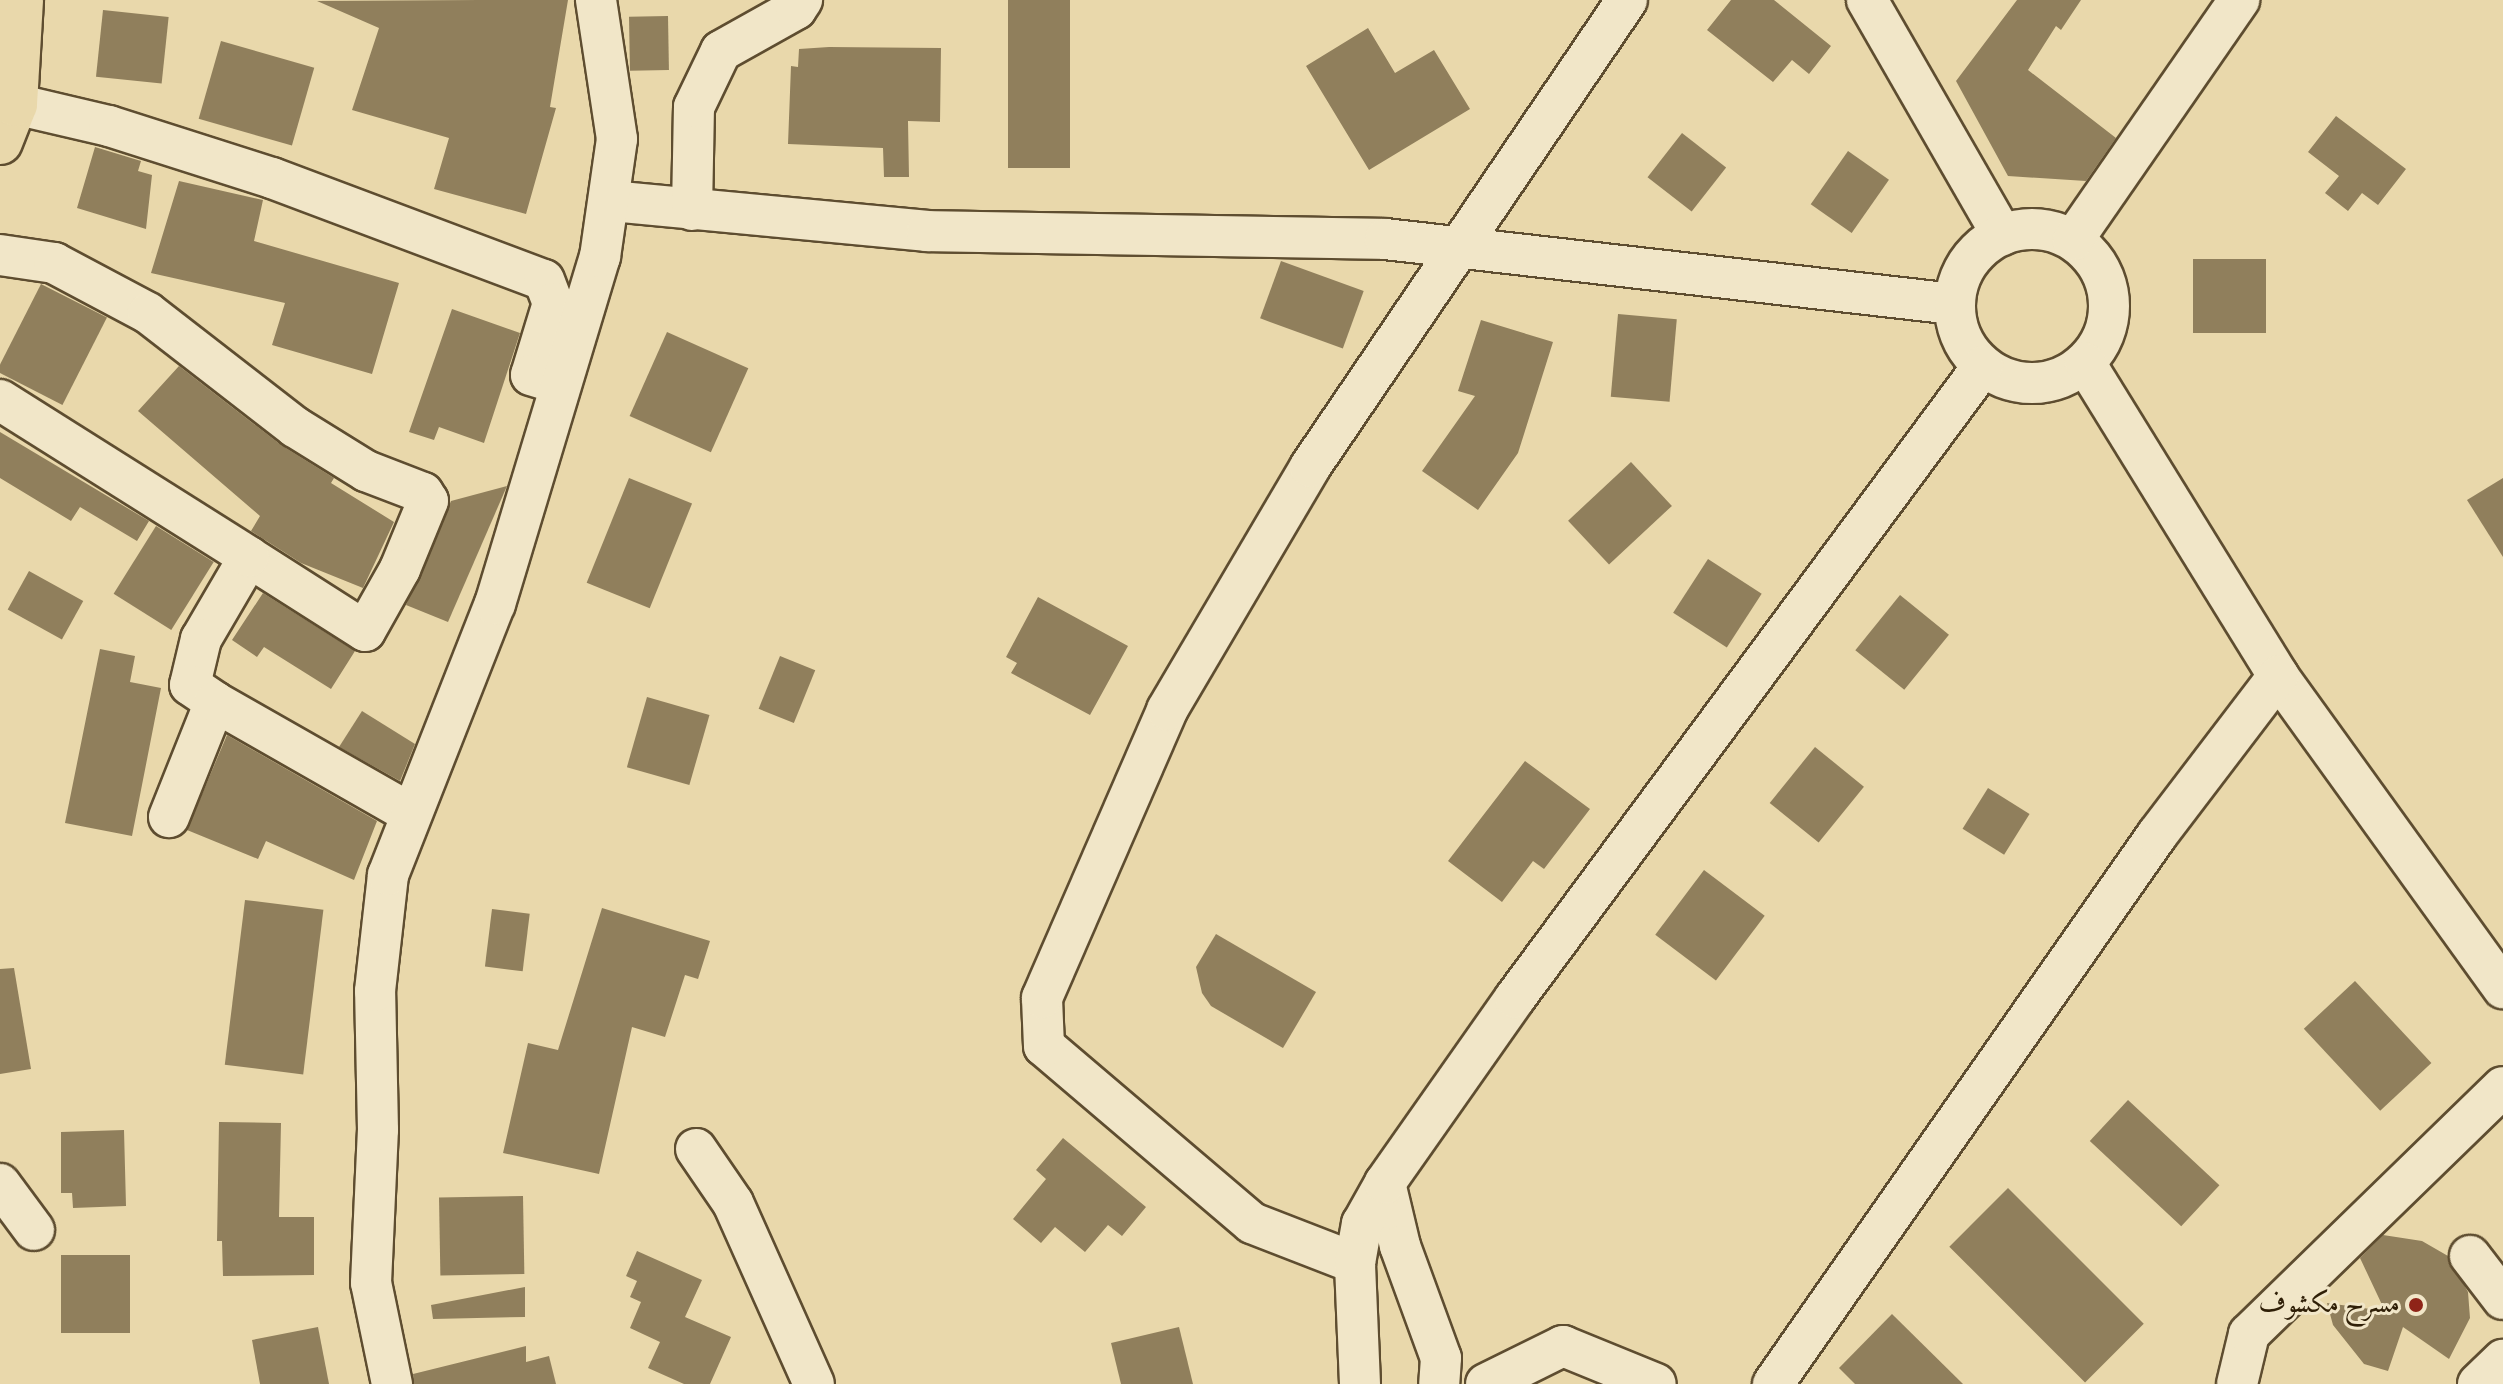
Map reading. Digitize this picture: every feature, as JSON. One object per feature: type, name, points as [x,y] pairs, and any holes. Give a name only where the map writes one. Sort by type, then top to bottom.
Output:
[{"type":"main road","points":[[8,123],[21,0]]},
{"type":"street","points":[[392,1384],[371,1283],[378,1130],[375,991],[388,875],[495,604],[600,257],[611,201],[617,139],[596,0]]},
{"type":"street","points":[[692,210],[694,107],[721,51],[796,9],[802,0]]},
{"type":"street","points":[[1355,1263],[1252,1223],[1044,1046],[1042,998],[1167,710],[1310,467],[1627,0]]},
{"type":"street","points":[[1867,0],[2002,235]]},
{"type":"street","points":[[2073,240],[2239,0]]},
{"type":"street","points":[[8,123],[109,126],[272,178],[544,280],[553,303],[531,375],[561,384]]},
{"type":"street","points":[[611,201],[927,231],[1385,239],[1455,251],[1599,262],[1954,304]]},
{"type":"street","points":[[2050,231],[2073,240],[2100,272],[2109,313],[2102,340],[2085,363],[2062,377],[2034,383],[2007,379],[1983,366],[1962,338],[1954,304],[1961,276],[1977,251],[2002,235],[2050,231]]},
{"type":"street","points":[[0,255],[54,263],[148,313],[295,427],[366,471],[423,493],[428,501],[400,569],[365,631],[0,400]]},
{"type":"street","points":[[2085,363],[2278,676],[2503,988]]},
{"type":"street","points":[[1360,1384],[1355,1263],[1362,1224],[1385,1183],[1515,998],[1983,366]]},
{"type":"street","points":[[249,557],[201,639],[190,685],[411,814]]},
{"type":"street","points":[[1773,1384],[2157,835],[2278,676]]},
{"type":"street","points":[[169,817],[215,702]]},
{"type":"street","points":[[2237,1384],[2249,1334],[2503,1087]]},
{"type":"street","points":[[696,1149],[733,1203],[814,1384]]},
{"type":"street","points":[[1385,1183],[1400,1246],[1441,1358],[1439,1384]]},
{"type":"street","points":[[0,1184],[34,1230]]},
{"type":"street","points":[[2470,1256],[2503,1299]]},
{"type":"street","points":[[1486,1384],[1563,1346],[1656,1384]]},
{"type":"street","points":[[2478,1384],[2503,1360]]},
{"type":"building","points":[[568,0],[550,107],[556,108],[526,214],[434,189],[449,138],[352,110],[379,28],[317,1]]},
{"type":"building","points":[[1008,0],[1070,0],[1070,168],[1008,168]]},
{"type":"building","points":[[1731,0],[1774,0],[1831,46],[1809,74],[1792,60],[1773,82],[1707,30]]},
{"type":"building","points":[[2017,0],[2081,0],[2061,30],[2056,26],[2028,70],[2116,138],[2086,181],[2008,176],[1956,81]]},
{"type":"building","points":[[103,10],[169,17],[162,84],[96,77]]},
{"type":"building","points":[[668,16],[669,70],[630,71],[629,17]]},
{"type":"building","points":[[1368,28],[1395,73],[1434,50],[1470,109],[1369,170],[1306,66]]},
{"type":"building","points":[[221,41],[314,68],[292,146],[199,119]]},
{"type":"building","points":[[941,48],[940,122],[908,121],[909,177],[884,177],[883,148],[788,144],[791,66],[798,67],[799,49]]},
{"type":"building","points":[[2336,116],[2406,169],[2378,205],[2362,193],[2348,211],[2325,193],[2339,176],[2308,152]]},
{"type":"building","points":[[1682,133],[1726,167],[1692,212],[1648,177]]},
{"type":"building","points":[[95,147],[141,161],[138,171],[152,175],[146,229],[77,208]]},
{"type":"building","points":[[1848,151],[1889,180],[1852,233],[1811,204]]},
{"type":"building","points":[[179,181],[263,200],[254,241],[399,283],[372,374],[272,345],[285,303],[151,273]]},
{"type":"building","points":[[2193,259],[2266,259],[2266,333],[2193,333]]},
{"type":"building","points":[[1281,261],[1364,291],[1343,348],[1260,318]]},
{"type":"building","points":[[41,284],[107,318],[62,405],[0,373],[0,364]]},
{"type":"building","points":[[452,309],[520,333],[484,443],[439,427],[434,440],[409,432]]},
{"type":"building","points":[[1618,314],[1677,319],[1670,402],[1611,397]]},
{"type":"building","points":[[1481,320],[1553,342],[1518,453],[1478,510],[1422,471],[1475,396],[1458,391]]},
{"type":"building","points":[[667,332],[748,368],[711,452],[630,416]]},
{"type":"building","points":[[179,366],[281,445],[334,478],[331,483],[394,522],[363,588],[301,563],[251,531],[260,516],[138,411]]},
{"type":"building","points":[[0,432],[149,521],[137,541],[80,507],[71,521],[0,478]]},
{"type":"building","points":[[1631,462],[1672,506],[1609,565],[1568,521]]},
{"type":"building","points":[[629,478],[692,503],[650,608],[587,583]]},
{"type":"building","points":[[2503,478],[2503,557],[2467,500]]},
{"type":"building","points":[[507,486],[448,622],[406,605],[451,501]]},
{"type":"building","points":[[156,526],[214,562],[171,630],[114,594]]},
{"type":"building","points":[[1708,559],[1762,594],[1727,648],[1673,613]]},
{"type":"building","points":[[29,571],[83,601],[62,640],[8,609]]},
{"type":"building","points":[[263,593],[355,651],[331,689],[264,647],[257,657],[232,640]]},
{"type":"building","points":[[1900,595],[1949,635],[1904,690],[1855,650]]},
{"type":"building","points":[[1038,597],[1128,646],[1090,715],[1011,673],[1017,663],[1006,657]]},
{"type":"building","points":[[100,649],[135,656],[130,682],[161,688],[132,836],[65,823]]},
{"type":"building","points":[[780,656],[815,670],[794,723],[759,709]]},
{"type":"building","points":[[647,697],[709,715],[689,785],[627,767]]},
{"type":"building","points":[[362,711],[415,744],[400,781],[339,747]]},
{"type":"building","points":[[227,735],[377,821],[354,880],[266,841],[258,859],[187,830]]},
{"type":"building","points":[[1815,747],[1864,787],[1819,843],[1770,803]]},
{"type":"building","points":[[1525,761],[1590,809],[1544,869],[1533,861],[1502,902],[1448,861]]},
{"type":"building","points":[[1988,788],[2030,814],[2004,855],[1963,829]]},
{"type":"building","points":[[1704,870],[1765,916],[1716,980],[1655,935]]},
{"type":"building","points":[[245,900],[323,910],[303,1074],[225,1065]]},
{"type":"building","points":[[602,908],[710,941],[698,979],[685,975],[665,1037],[632,1027],[599,1174],[503,1153],[528,1043],[558,1050]]},
{"type":"building","points":[[492,909],[530,914],[523,971],[485,967]]},
{"type":"building","points":[[1216,934],[1316,992],[1283,1048],[1211,1006],[1202,993],[1196,967]]},
{"type":"building","points":[[14,968],[31,1069],[0,1074],[0,969]]},
{"type":"building","points":[[2355,981],[2431,1063],[2380,1111],[2304,1029]]},
{"type":"building","points":[[2128,1100],[2219,1185],[2181,1226],[2090,1141]]},
{"type":"building","points":[[219,1122],[281,1123],[279,1217],[314,1217],[314,1275],[223,1276],[222,1241],[217,1241]]},
{"type":"building","points":[[124,1130],[126,1206],[73,1208],[72,1193],[61,1193],[61,1132]]},
{"type":"building","points":[[1063,1138],[1146,1207],[1122,1236],[1108,1225],[1085,1252],[1055,1227],[1041,1243],[1013,1219],[1046,1179],[1036,1170]]},
{"type":"building","points":[[2008,1188],[2144,1324],[2085,1382],[1949,1247]]},
{"type":"building","points":[[523,1196],[524,1274],[440,1275],[439,1197]]},
{"type":"building","name":"مسرح مكشوف","points":[[2383,1235],[2422,1241],[2448,1256],[2468,1292],[2470,1318],[2449,1359],[2403,1327],[2388,1371],[2364,1364],[2333,1325],[2327,1303],[2385,1311],[2360,1258]]},
{"type":"building","points":[[637,1251],[702,1280],[685,1317],[731,1337],[710,1384],[684,1384],[648,1368],[660,1342],[630,1328],[641,1302],[630,1297],[637,1281],[626,1276]]},
{"type":"building","points":[[61,1255],[130,1255],[130,1333],[61,1333]]},
{"type":"building","points":[[525,1287],[525,1317],[433,1319],[431,1305]]},
{"type":"building","points":[[1892,1314],[1963,1384],[1855,1384],[1839,1368]]},
{"type":"building","points":[[318,1327],[329,1384],[260,1384],[252,1340]]},
{"type":"building","points":[[1179,1327],[1193,1384],[1121,1384],[1111,1343]]},
{"type":"building","points":[[526,1346],[526,1362],[549,1356],[556,1384],[414,1384],[413,1374]]},
{"type":"place","name":"مسرح مكشوف","points":[[2416,1305]]}]
